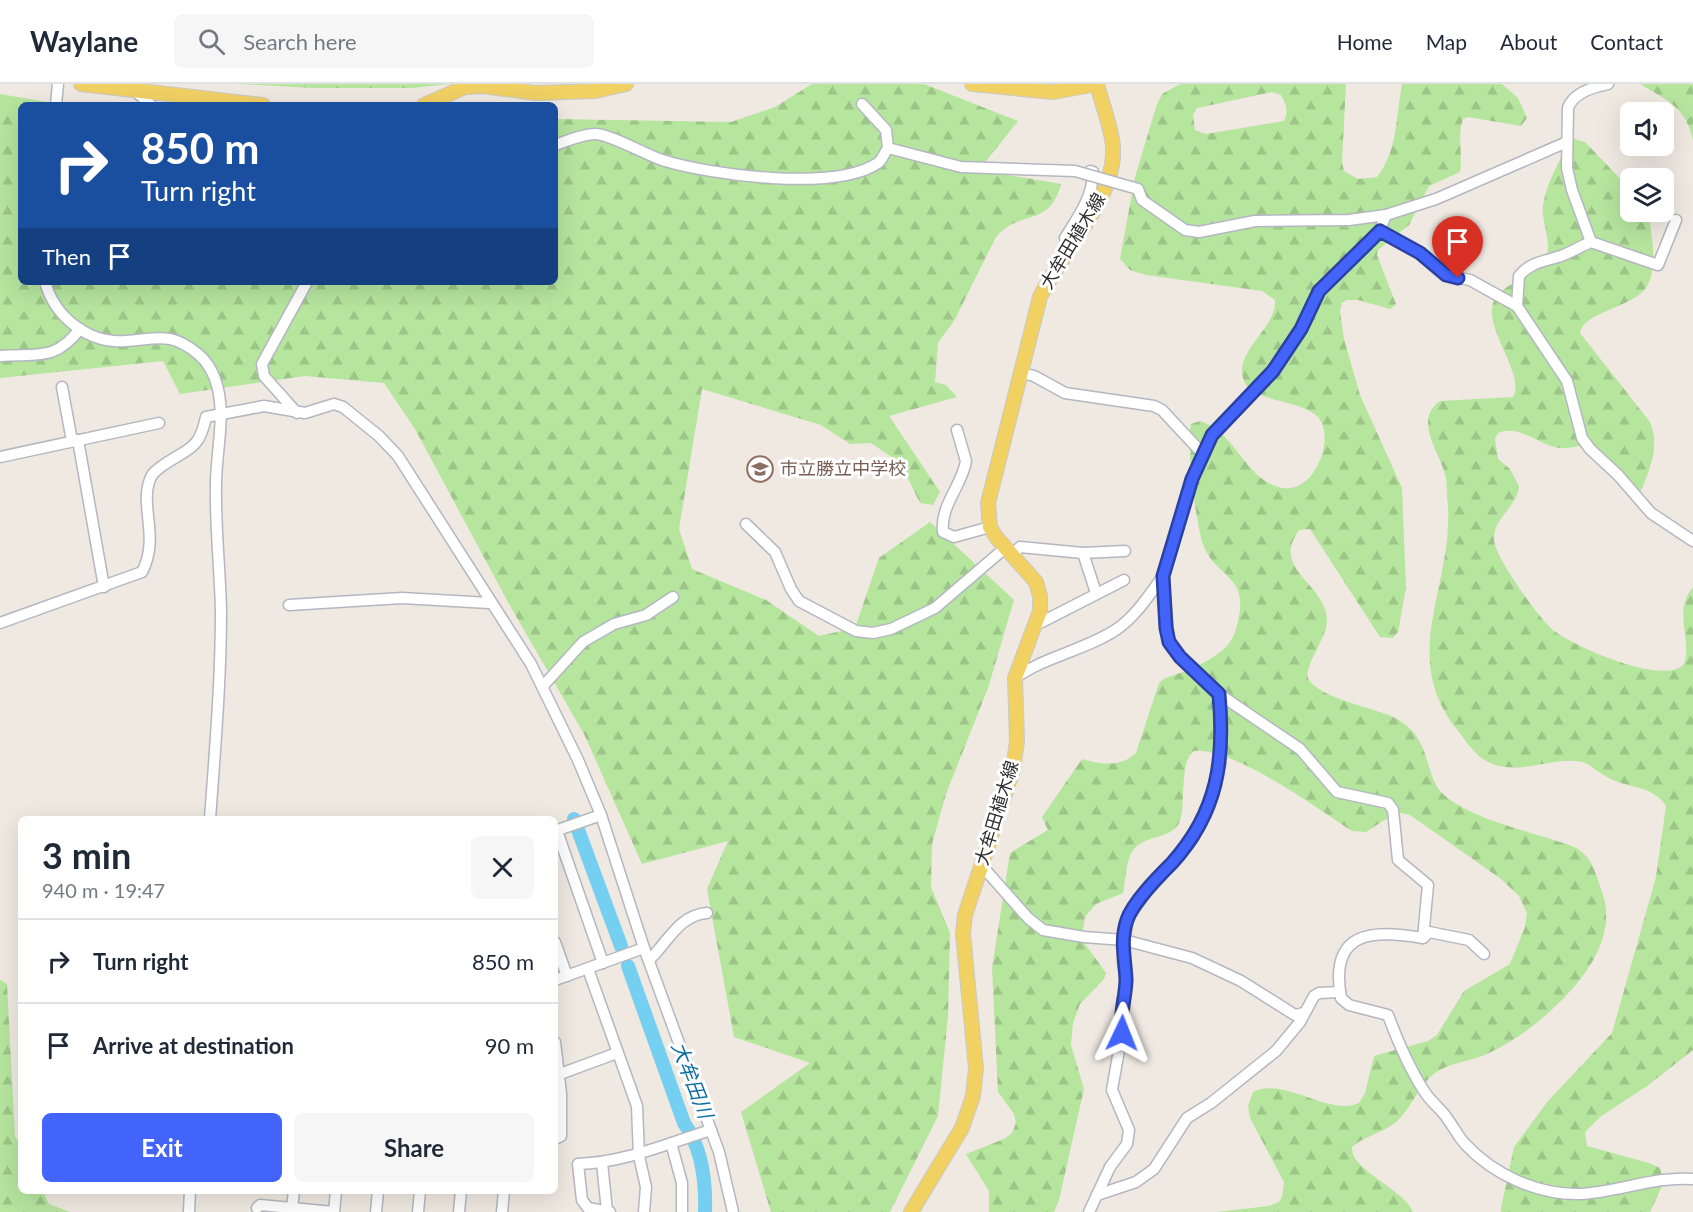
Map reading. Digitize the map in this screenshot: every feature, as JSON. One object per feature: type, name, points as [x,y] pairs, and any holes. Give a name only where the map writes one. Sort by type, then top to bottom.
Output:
[{"type":"main road","points":[[81,84],[236,102]]},
{"type":"main road","points":[[431,102],[465,87],[595,91],[626,84]]},
{"type":"main road","points":[[972,84],[1052,88],[1097,84]]},
{"type":"main road","name":"大牟田植木線","points":[[911,1212],[962,1128],[973,1096],[976,1068],[963,934],[965,915],[1013,770],[1017,741],[1015,678],[1036,625],[1040,596],[1036,582],[990,527],[990,488],[1022,373],[1040,297],[1053,270],[1102,198],[1109,176],[1113,146],[1097,84]]},
{"type":"street","points":[[56,102],[58,84]]},
{"type":"street","points":[[1591,242],[1572,190],[1567,142],[1570,103],[1585,91],[1608,84]]},
{"type":"street","points":[[135,91],[148,102]]},
{"type":"street","points":[[558,144],[594,134],[610,136],[638,152],[704,172],[809,178],[866,169],[878,163],[888,148],[886,130],[862,104]]},
{"type":"street","points":[[888,148],[960,167],[1069,170],[1138,189],[1142,200],[1185,230],[1199,232],[1254,221],[1315,222],[1386,215],[1436,199],[1567,142]]},
{"type":"street","points":[[1069,170],[1076,167],[1093,172],[1093,185],[1086,202],[1065,238],[1070,246]]},
{"type":"street","points":[[1386,215],[1380,231],[1319,291],[1301,329],[1273,371],[1212,435],[1202,453],[1168,554],[1163,576],[1169,642],[1180,657],[1219,694],[1300,749],[1337,792],[1388,803],[1393,810],[1398,861],[1428,885],[1423,938]]},
{"type":"street","points":[[1517,306],[1519,276],[1522,273],[1539,262],[1560,257],[1591,242],[1658,265],[1676,220]]},
{"type":"street","points":[[1380,231],[1420,253],[1446,275],[1470,280],[1517,306],[1567,381],[1582,438],[1590,449],[1618,475],[1651,513],[1693,542]]},
{"type":"street","points":[[46,285],[60,313],[80,330],[106,339],[125,341],[153,336],[180,342],[197,353],[213,374],[221,413],[216,483],[220,626],[210,816]]},
{"type":"street","points":[[297,413],[264,376],[262,364],[305,285]]},
{"type":"street","points":[[0,356],[54,354],[69,344],[80,330]]},
{"type":"street","points":[[1022,373],[1034,376],[1065,393],[1154,406],[1162,410],[1202,453]]},
{"type":"street","points":[[62,387],[104,587]]},
{"type":"street","points":[[0,623],[142,572],[148,560],[152,532],[147,490],[153,473],[193,449],[203,433],[206,417],[264,406],[297,413],[334,404],[344,407],[386,441],[398,456],[543,686],[601,815],[618,862],[644,948],[650,959],[711,1130],[728,1185],[733,1212]]},
{"type":"street","points":[[0,457],[159,423]]},
{"type":"street","points":[[957,430],[966,461],[946,507],[942,522],[943,532],[954,537],[990,527]]},
{"type":"street","points":[[747,524],[775,552],[791,590],[799,601],[856,631],[873,633],[891,629],[935,608],[1009,551],[1020,547],[1083,553],[1125,551]]},
{"type":"street","points":[[1083,553],[1096,592]]},
{"type":"street","points":[[1015,678],[1031,666],[1101,638],[1119,628],[1146,600],[1163,576]]},
{"type":"street","points":[[1036,625],[1062,613],[1096,592],[1124,580]]},
{"type":"street","points":[[543,686],[583,642],[614,624],[646,615],[674,597]]},
{"type":"street","points":[[289,604],[402,598],[489,603]]},
{"type":"street","points":[[1089,1212],[1110,1167],[1127,1144],[1129,1130],[1112,1090],[1122,1033],[1120,1021],[1126,979],[1123,962],[1127,919],[1149,888],[1192,840],[1212,795],[1220,765],[1222,730],[1219,694]]},
{"type":"street","points":[[558,830],[601,815]]},
{"type":"street","points":[[558,837],[603,963]]},
{"type":"street","points":[[982,866],[1028,918],[1043,930],[1084,938],[1124,940],[1192,958],[1241,981],[1295,1015],[1304,1013]]},
{"type":"street","points":[[650,959],[678,925],[692,917],[707,913]]},
{"type":"street","points":[[1423,938],[1390,932],[1367,935],[1352,940],[1343,955],[1341,998],[1348,1005],[1388,1015],[1408,1062],[1426,1094],[1463,1142],[1485,1163],[1500,1173],[1536,1187],[1576,1194],[1610,1190],[1671,1177],[1693,1179]]},
{"type":"street","points":[[1423,938],[1428,932],[1469,940],[1484,954]]},
{"type":"street","points":[[558,979],[644,948]]},
{"type":"street","points":[[558,950],[567,976]]},
{"type":"street","points":[[588,969],[637,1106],[639,1156],[646,1187],[644,1212]]},
{"type":"street","points":[[1097,1195],[1136,1182],[1154,1169],[1187,1118],[1260,1066],[1282,1045],[1314,996],[1319,993],[1340,992]]},
{"type":"street","points":[[560,1074],[617,1053]]},
{"type":"street","points":[[558,1061],[561,1136],[558,1138]]},
{"type":"street","points":[[602,1163],[609,1212],[588,1208],[582,1200],[578,1164],[602,1163],[639,1156],[711,1130]]},
{"type":"street","points":[[671,1143],[682,1183],[682,1212]]},
{"type":"street","points":[[189,1212],[190,1194]]},
{"type":"street","points":[[292,1208],[294,1194]]},
{"type":"street","points":[[256,1208],[260,1205],[333,1212],[336,1194]]},
{"type":"street","points":[[376,1212],[378,1194]]},
{"type":"street","points":[[418,1212],[420,1194]]},
{"type":"street","points":[[459,1212],[461,1194]]},
{"type":"street","points":[[502,1212],[504,1194]]},
{"type":"green space","points":[[238,84],[450,84],[412,88],[313,88]]},
{"type":"green space","points":[[812,84],[924,84],[1018,121],[979,170],[1061,184],[1056,198],[1049,207],[1041,213],[1005,228],[996,237],[954,321],[938,343],[935,382],[946,385],[957,397],[889,416],[940,492],[933,505],[920,503],[904,470],[893,458],[871,443],[850,444],[821,425],[702,389],[679,529],[692,569],[766,600],[819,636],[855,628],[879,558],[930,522],[1014,600],[988,688],[946,794],[932,844],[931,887],[950,933],[948,1016],[938,1116],[890,1212],[771,1212],[741,1112],[810,1063],[734,1037],[707,889],[728,841],[642,864],[584,734],[509,604],[415,429],[384,383],[305,376],[180,394],[163,361],[0,378],[0,94],[47,102],[18,102],[18,285],[558,285],[558,119],[731,122],[775,107]]},
{"type":"green space","points":[[1180,84],[1346,84],[1342,162],[1344,171],[1358,179],[1377,177],[1384,167],[1393,144],[1402,84],[1502,84],[1518,98],[1527,118],[1521,126],[1468,117],[1463,119],[1460,132],[1460,172],[1429,186],[1409,225],[1378,250],[1377,255],[1396,304],[1390,309],[1358,300],[1347,300],[1342,303],[1340,311],[1344,339],[1360,395],[1402,488],[1406,588],[1398,632],[1393,638],[1380,637],[1310,529],[1299,530],[1292,544],[1291,556],[1295,566],[1318,596],[1327,620],[1311,661],[1309,680],[1325,692],[1391,716],[1405,724],[1415,734],[1421,745],[1437,787],[1454,803],[1494,821],[1568,845],[1582,852],[1594,869],[1606,907],[1605,930],[1598,951],[1579,981],[1559,1003],[1513,1040],[1481,1056],[1438,1071],[1426,1082],[1396,1122],[1352,1147],[1353,1155],[1359,1163],[1400,1196],[1413,1212],[1216,1212],[1269,1206],[1279,1202],[1282,1197],[1284,1182],[1250,1118],[1248,1106],[1253,1092],[1265,1088],[1278,1089],[1334,1105],[1347,1106],[1359,1103],[1365,1093],[1374,1056],[1428,1041],[1437,1035],[1464,991],[1510,964],[1525,927],[1527,913],[1519,896],[1501,879],[1410,815],[1397,812],[1366,832],[1352,831],[1252,768],[1210,752],[1194,751],[1189,756],[1186,763],[1182,813],[1176,827],[1139,844],[1131,854],[1127,865],[1123,893],[1096,904],[1085,917],[1083,930],[1085,944],[1106,973],[1104,979],[1080,1004],[1073,1023],[1071,1045],[1084,1089],[1059,1200],[1054,1212],[989,1212],[989,1191],[966,1154],[1004,1139],[1012,1133],[1016,1123],[1014,1114],[998,1092],[992,968],[1010,853],[1048,830],[1042,817],[1082,759],[1111,764],[1124,761],[1136,753],[1159,683],[1198,666],[1219,653],[1227,646],[1236,628],[1239,616],[1239,593],[1235,584],[1210,557],[1201,537],[1191,466],[1191,424],[1200,421],[1213,427],[1223,435],[1259,476],[1270,484],[1283,488],[1294,487],[1304,482],[1313,473],[1323,450],[1325,438],[1323,426],[1318,417],[1300,407],[1255,392],[1247,386],[1243,378],[1242,368],[1245,358],[1270,320],[1275,300],[1262,291],[1146,275],[1130,270],[1120,259],[1135,177],[1162,94]],"holes":[[[1272,92],[1281,95],[1286,108],[1284,121],[1206,134],[1195,130],[1193,115],[1197,108]]]},
{"type":"green space","points":[[1640,84],[1693,84],[1693,140],[1685,119],[1674,106],[1674,102]]},
{"type":"green space","points":[[1574,139],[1585,142],[1620,179],[1620,222],[1649,222],[1653,269],[1647,286],[1632,299],[1590,320],[1583,326],[1580,333],[1650,422],[1654,440],[1653,457],[1641,491],[1620,483],[1579,446],[1559,448],[1514,431],[1498,433],[1495,439],[1498,459],[1510,469],[1519,486],[1513,502],[1498,523],[1494,539],[1496,548],[1513,579],[1530,604],[1553,630],[1598,654],[1639,668],[1658,671],[1673,670],[1684,664],[1686,646],[1684,607],[1693,587],[1693,1050],[1647,1086],[1600,1117],[1585,1132],[1587,1146],[1660,1168],[1664,1182],[1650,1212],[1501,1212],[1501,1208],[1514,1147],[1548,1101],[1612,1033],[1656,877],[1666,806],[1654,794],[1615,781],[1580,761],[1514,768],[1490,763],[1479,756],[1459,732],[1441,704],[1432,677],[1430,649],[1432,622],[1447,536],[1448,505],[1446,478],[1428,428],[1428,418],[1432,409],[1440,401],[1513,397],[1514,378],[1496,330],[1492,309],[1494,301],[1505,288],[1536,270],[1546,259],[1548,244],[1543,206],[1550,181],[1569,142]]},
{"type":"green space","points":[[0,980],[7,984],[15,1136],[18,1142],[18,1194],[44,1194],[49,1204],[70,1212],[0,1212]]},
{"type":"waterway","name":"大牟田川","points":[[574,819],[621,946]]},
{"type":"waterway","name":"大牟田川","points":[[628,966],[684,1123],[699,1154],[704,1177],[705,1212]]},
{"type":"place","name":"市立勝立中学校","points":[[760,469]]},
{"type":"route","points":[[1122,1033],[1120,1021],[1126,979],[1123,962],[1127,919],[1149,888],[1192,840],[1206,812],[1220,765],[1222,730],[1219,694],[1180,657],[1169,642],[1166,628],[1163,576],[1168,554],[1202,453],[1212,435],[1273,371],[1301,329],[1319,291],[1380,231],[1420,253],[1434,268],[1446,275],[1458,278]]}]
